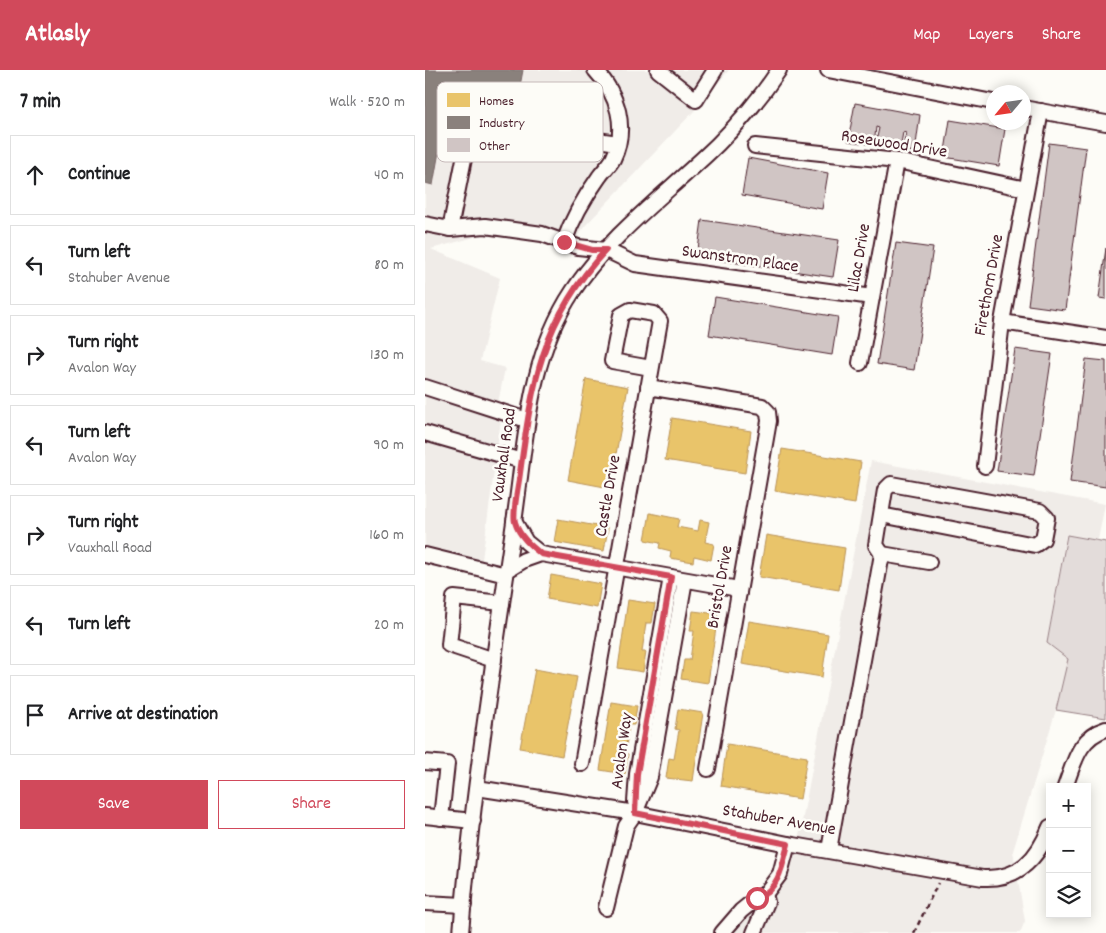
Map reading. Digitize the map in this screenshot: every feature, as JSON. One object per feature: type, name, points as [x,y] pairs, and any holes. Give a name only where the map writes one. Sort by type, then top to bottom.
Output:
[{"type":"street","points":[[564,242],[571,224],[599,178],[612,161],[618,144],[620,120],[618,107],[611,90],[595,70]]},
{"type":"street","points":[[658,70],[696,100],[715,70]]},
{"type":"street","name":"Vauxhall Road","points":[[461,933],[473,821],[494,660],[527,420],[539,362],[553,326],[573,292],[606,250],[626,228],[742,119],[779,70]]},
{"type":"street","points":[[828,70],[986,101]]},
{"type":"street","points":[[1031,109],[1106,123]]},
{"type":"street","name":"Firethorn Drive","points":[[985,466],[1002,322],[1041,111]]},
{"type":"street","points":[[603,142],[618,144]]},
{"type":"street","name":"Rosewood Drive","points":[[755,146],[897,161],[1026,190]]},
{"type":"street","name":"Lilac Drive","points":[[860,363],[897,161]]},
{"type":"street","points":[[451,230],[464,162]]},
{"type":"street","name":"Swanstrom Place","points":[[425,224],[451,230],[485,226],[542,234],[592,250],[606,250],[635,264],[872,297]]},
{"type":"street","name":"Castle Drive","points":[[582,764],[660,321],[654,314],[630,310],[621,315],[612,360],[651,368]]},
{"type":"street","points":[[1002,322],[1106,338]]},
{"type":"street","points":[[425,387],[527,420]]},
{"type":"street","name":"Bristol Drive","points":[[648,387],[762,406],[768,412],[769,421],[708,769]]},
{"type":"street","points":[[425,433],[522,461]]},
{"type":"street","points":[[829,850],[882,554],[876,545],[885,490],[891,484],[1040,511],[1047,518],[1043,539],[1035,545],[881,516]]},
{"type":"street","points":[[514,521],[526,542],[541,554],[733,588],[739,592]]},
{"type":"street","points":[[425,555],[506,573],[523,560],[541,554]]},
{"type":"street","points":[[882,554],[929,562]]},
{"type":"street","name":"Avalon Way","points":[[635,813],[637,774],[671,577]]},
{"type":"street","name":"Avalon Way","points":[[635,813],[650,777],[685,580]]},
{"type":"street","points":[[494,660],[449,645],[454,598],[502,603]]},
{"type":"street","points":[[1067,783],[1083,744],[1096,732],[1106,729]]},
{"type":"street","points":[[425,762],[447,764],[441,818]]},
{"type":"street","name":"Stahuber Avenue","points":[[477,788],[635,813],[788,844],[999,878],[1014,873],[1025,866],[1040,850],[1050,828]]},
{"type":"street","points":[[606,908],[626,826],[635,813]]},
{"type":"street","points":[[425,816],[473,821]]},
{"type":"street","points":[[722,933],[741,911],[765,894],[780,874],[788,844]]},
{"type":"street","points":[[754,933],[767,902],[765,894]]},
{"type":"street","points":[[425,904],[463,905]]},
{"type":"path","points":[[913,933],[944,870]]},
{"type":"shaded area","points":[[425,70],[729,70],[695,110],[584,227],[573,243],[504,229],[431,249],[500,278],[480,361],[505,368],[498,403],[503,405],[481,567],[425,554]]},
{"type":"shaded area","points":[[871,461],[1105,504],[1098,540],[1066,535],[1047,642],[1069,659],[1056,710],[1013,851],[1025,921],[1020,933],[716,933],[717,929],[792,864],[801,827]]},
{"type":"shaded area","points":[[1067,535],[1106,542],[1106,718],[1056,710],[1068,659],[1047,643]]},
{"type":"building: Homes","points":[[586,379],[628,387],[610,488],[568,480]]},
{"type":"building: Homes","points":[[672,418],[751,431],[745,473],[665,460]]},
{"type":"building: Homes","points":[[782,449],[861,462],[855,504],[775,491]]},
{"type":"building: Homes","points":[[650,513],[679,519],[677,527],[698,531],[700,520],[709,522],[705,542],[714,544],[711,560],[694,556],[693,562],[670,558],[671,551],[659,548],[660,543],[645,540]]},
{"type":"building: Homes","points":[[558,519],[608,528],[604,551],[554,542]]},
{"type":"building: Homes","points":[[766,535],[845,548],[839,590],[759,577]]},
{"type":"building: Homes","points":[[551,575],[601,584],[597,608],[547,599]]},
{"type":"building: Homes","points":[[628,600],[655,604],[652,623],[646,623],[642,652],[646,652],[643,672],[618,668]]},
{"type":"building: Homes","points":[[693,611],[718,614],[708,683],[681,679],[684,660],[690,660],[694,631],[690,631]]},
{"type":"building: Homes","points":[[749,621],[828,634],[822,677],[742,664]]},
{"type":"building: Homes","points":[[535,669],[577,677],[562,756],[520,748]]},
{"type":"building: Homes","points":[[611,702],[637,706],[634,725],[629,725],[625,754],[628,754],[625,774],[600,770]]},
{"type":"building: Homes","points":[[678,709],[703,713],[693,781],[666,778],[669,758],[674,759],[679,730],[675,729]]},
{"type":"building: Homes","points":[[727,744],[807,757],[800,799],[721,786]]},
{"type":"building: Industry","points":[[425,70],[523,70],[521,82],[437,82],[437,162],[433,185],[425,183]]},
{"type":"building: Other","points":[[855,103],[920,115],[915,152],[902,150],[906,133],[903,132],[900,150],[875,146],[879,128],[876,127],[874,145],[848,141]]},
{"type":"building: Other","points":[[950,120],[986,126],[986,130],[1005,130],[999,166],[944,157]]},
{"type":"building: Other","points":[[1049,143],[1086,148],[1065,310],[1028,305]]},
{"type":"building: Other","points":[[748,158],[828,173],[822,209],[742,195]]},
{"type":"building: Other","points":[[702,220],[839,240],[833,277],[697,257]]},
{"type":"building: Other","points":[[896,243],[933,248],[914,370],[877,364]]},
{"type":"building: Other","points":[[1106,248],[1106,299],[1099,298]]},
{"type":"building: Other","points":[[715,297],[838,317],[832,355],[709,335]]},
{"type":"building: Other","points":[[1015,349],[1052,354],[1034,476],[997,471]]},
{"type":"building: Other","points":[[1086,359],[1106,361],[1106,487],[1070,482]]},
{"type":"route","points":[[564,242],[592,250],[606,250],[573,292],[553,326],[539,362],[527,420],[514,521],[526,542],[541,554],[671,577],[637,774],[635,813],[788,844],[780,874],[765,894],[757,898]]}]
